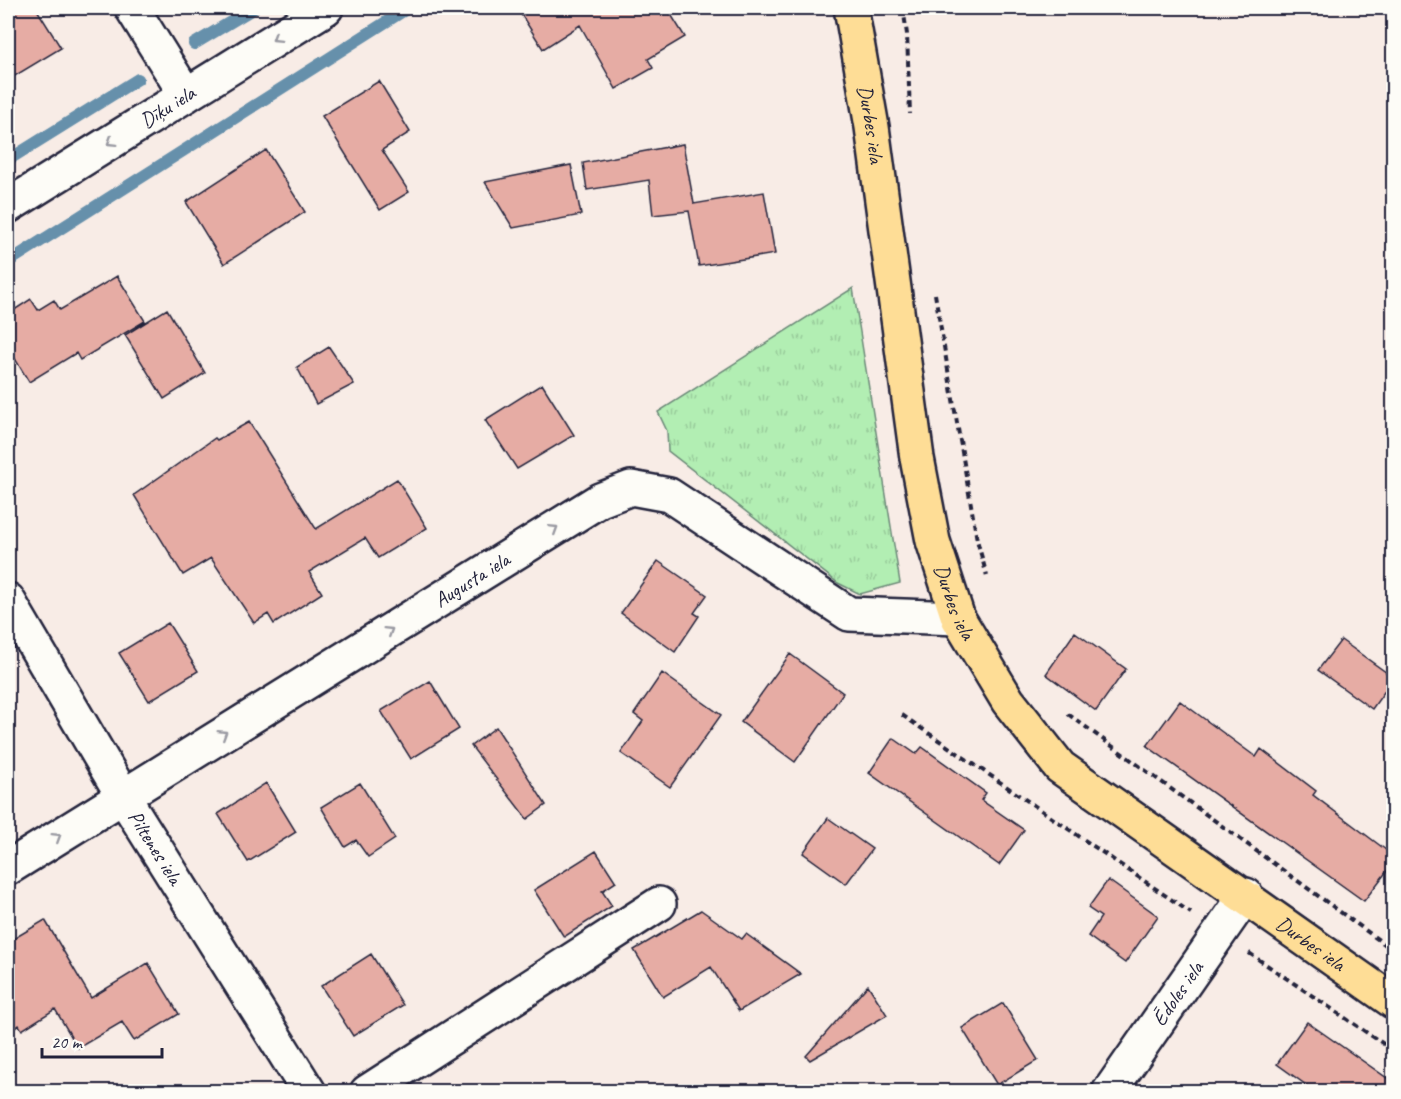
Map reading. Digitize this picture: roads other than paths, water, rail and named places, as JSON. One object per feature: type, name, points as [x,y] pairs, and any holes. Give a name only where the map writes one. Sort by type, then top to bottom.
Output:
[{"type":"main road","name":"Durbes iela","points":[[851,8],[872,127],[917,458],[933,541],[958,618],[1008,701],[1060,767],[1394,1002]]},
{"type":"street","points":[[132,8],[186,95]]},
{"type":"street","name":"Dīķu iela","points":[[8,206],[326,8]]},
{"type":"street","name":"Augusta iela","points":[[8,868],[600,500],[631,488],[669,495],[849,614],[958,618]]},
{"type":"street","name":"Piltenes iela","points":[[8,600],[123,796],[309,1092]]},
{"type":"street","name":"Ēdoles iela","points":[[1109,1092],[1246,896]]},
{"type":"street","points":[[367,1092],[659,904]]},
{"type":"waterway","points":[[194,44],[254,8]]},
{"type":"waterway","points":[[8,262],[408,8]]},
{"type":"waterway","points":[[8,160],[138,79]]}]
